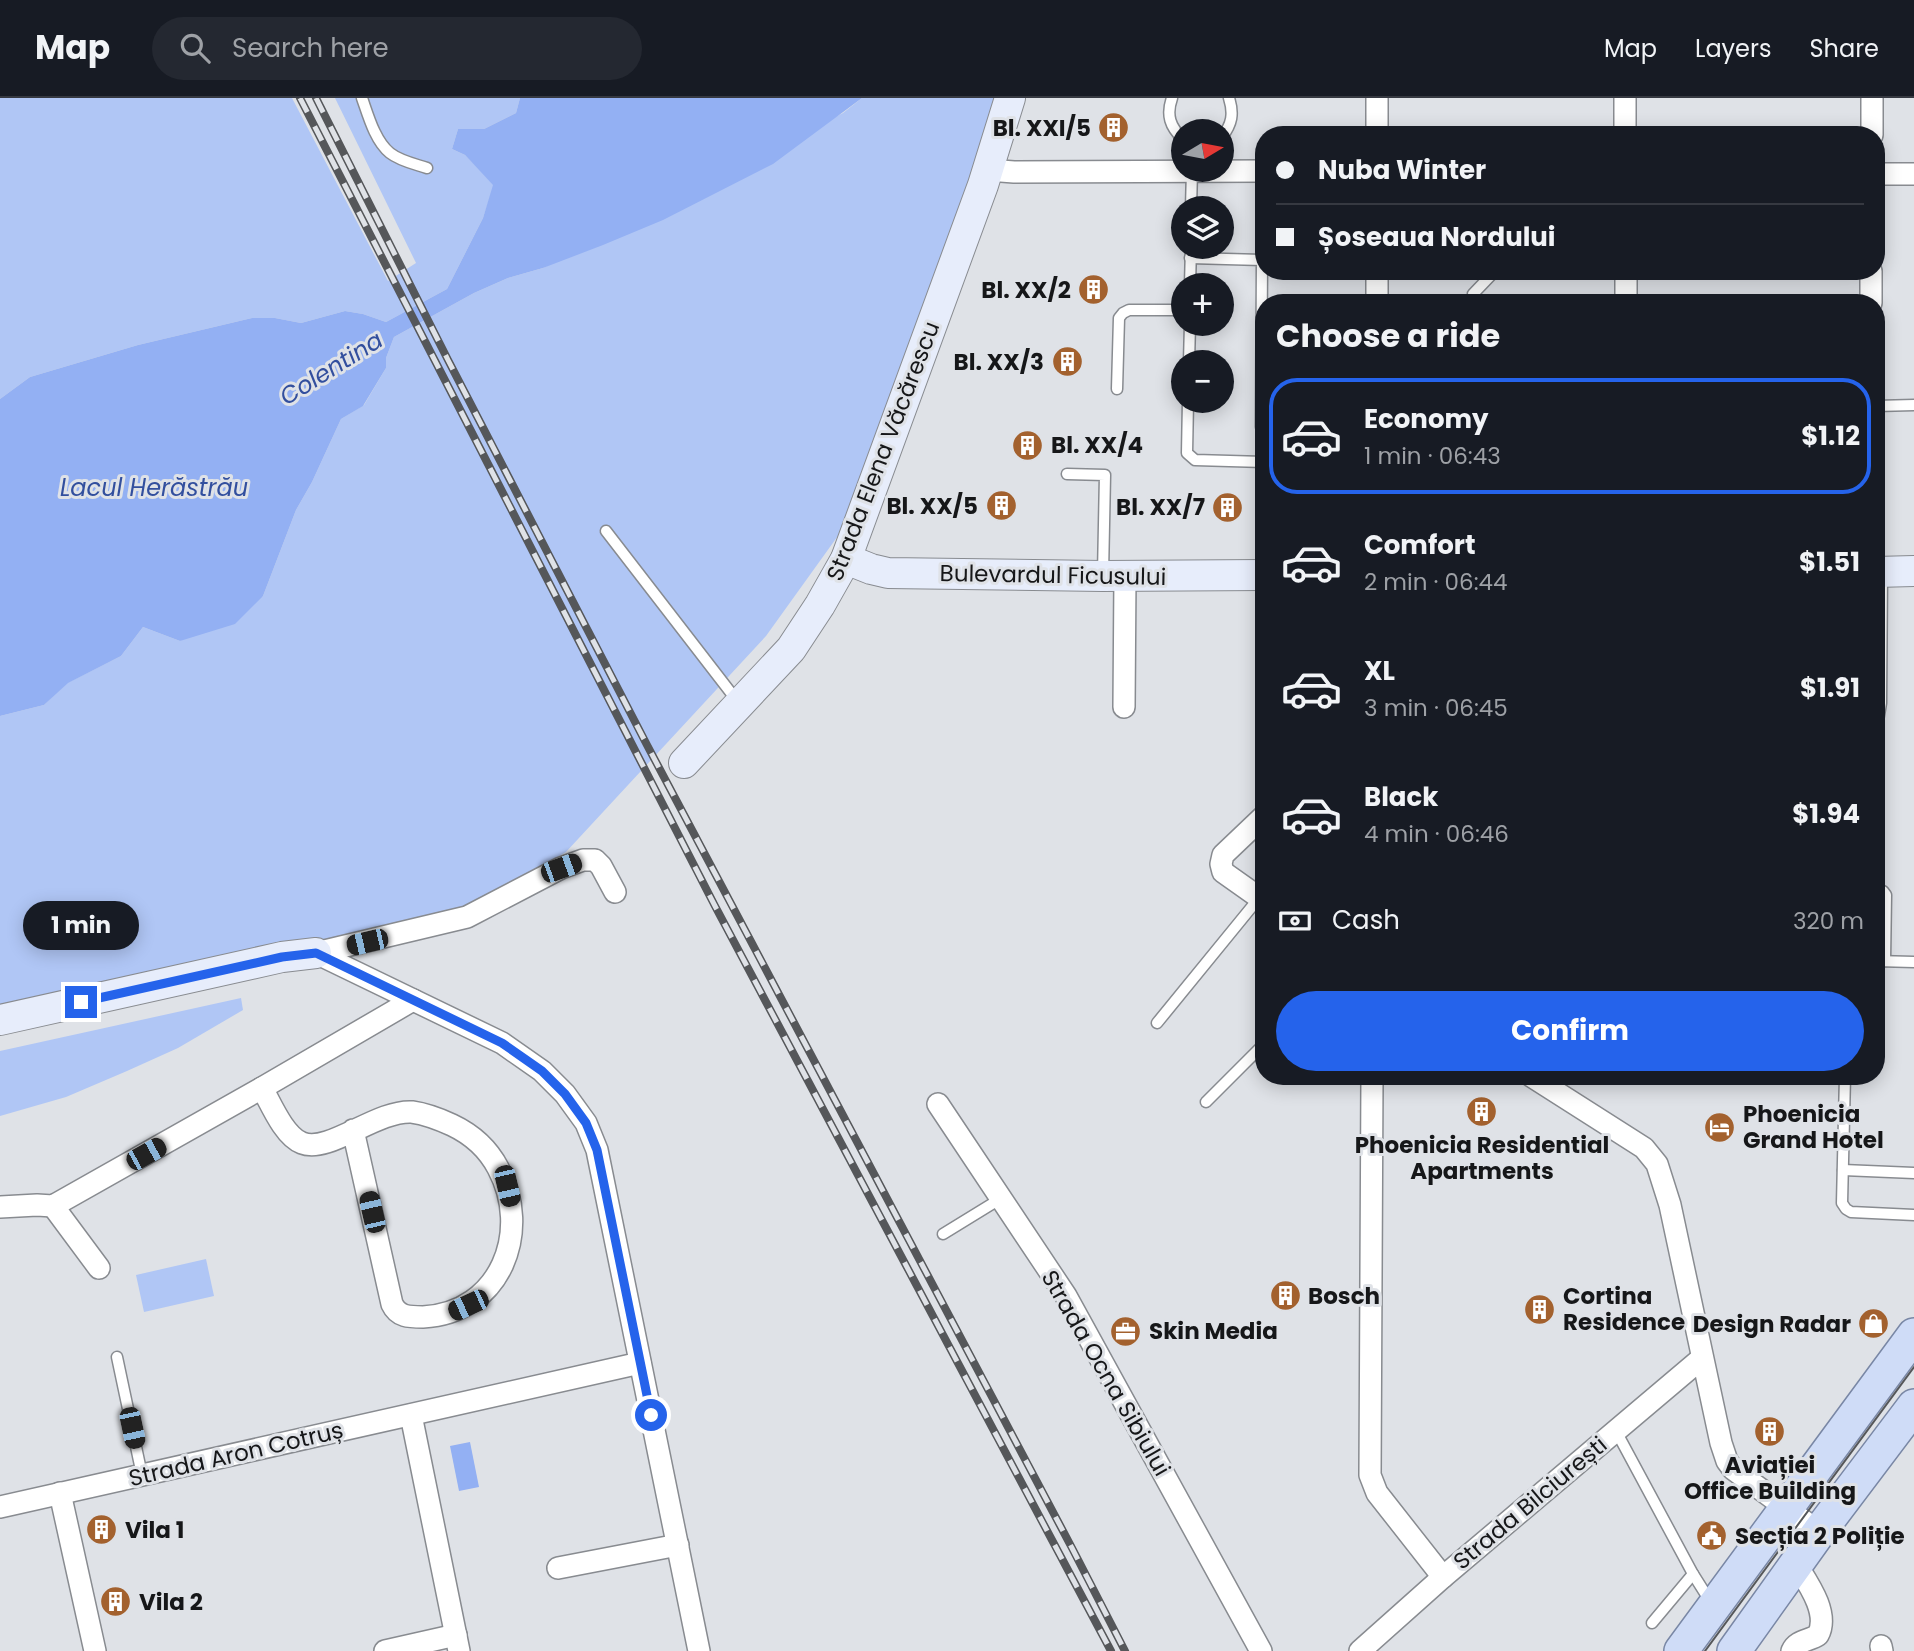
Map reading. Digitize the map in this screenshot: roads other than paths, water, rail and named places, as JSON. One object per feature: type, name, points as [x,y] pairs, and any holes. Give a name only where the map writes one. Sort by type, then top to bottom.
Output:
[{"type":"main road","points":[[1681,1651],[1914,1335]]},
{"type":"main road","points":[[1734,1651],[1796,1563],[1914,1406]]},
{"type":"street","name":"Strada Elena Văcărescu","points":[[684,763],[791,649],[846,559],[988,170],[1010,98]]},
{"type":"street","points":[[1377,98],[1377,126]]},
{"type":"street","points":[[1625,98],[1625,126]]},
{"type":"street","points":[[1872,98],[1872,126]]},
{"type":"street","points":[[988,170],[1171,170]]},
{"type":"street","points":[[1234,171],[1255,171]]},
{"type":"street","points":[[1885,174],[1914,174]]},
{"type":"street","name":"Bulevardul Ficusului","points":[[846,559],[888,573],[1255,575]]},
{"type":"street","points":[[1885,572],[1914,571]]},
{"type":"street","points":[[1114,576],[1124,707]]},
{"type":"street","points":[[1255,825],[1223,855],[1221,863],[1223,872],[1255,895]]},
{"type":"street","points":[[0,1020],[282,957],[316,953],[467,917],[561,868],[583,860],[595,860],[601,866],[614,892]]},
{"type":"street","points":[[316,953],[502,1043],[542,1071],[565,1094],[586,1123],[597,1150],[699,1651]]},
{"type":"street","points":[[0,1207],[53,1206],[413,1000]]},
{"type":"street","points":[[1372,1085],[1370,1475],[1377,1493],[1443,1577]]},
{"type":"street","points":[[1545,1085],[1644,1148],[1657,1164],[1670,1205],[1727,1461],[1741,1475],[1819,1532]]},
{"type":"street","points":[[262,1088],[289,1136],[303,1144],[329,1141],[353,1130],[386,1116],[410,1112],[435,1117],[460,1129],[480,1143],[497,1165],[507,1186],[512,1209],[511,1234],[506,1256],[496,1278],[468,1305],[450,1313],[432,1316],[404,1316],[396,1312],[353,1130]]},
{"type":"street","name":"Strada Ocna Sibiului","points":[[938,1104],[1066,1296],[1261,1651]]},
{"type":"street","points":[[53,1206],[99,1268]]},
{"type":"street","name":"Strada Bilciurești","points":[[1360,1651],[1443,1577],[1702,1358]]},
{"type":"street","name":"Strada Aron Cotruș","points":[[0,1507],[640,1363]]},
{"type":"street","points":[[385,1651],[457,1643],[411,1415]]},
{"type":"street","points":[[60,1493],[95,1651]]},
{"type":"street","points":[[558,1568],[678,1545]]},
{"type":"street","points":[[1792,1651],[1795,1645],[1818,1635],[1822,1624],[1815,1599],[1796,1563]]},
{"type":"lane","points":[[362,98],[374,130],[390,153],[427,168]]},
{"type":"lane","points":[[1171,124],[1169,111],[1172,98]]},
{"type":"lane","points":[[1229,98],[1232,119]]},
{"type":"lane","points":[[1234,257],[1255,259]]},
{"type":"lane","points":[[1473,294],[1486,280]]},
{"type":"lane","points":[[1117,389],[1119,318],[1129,310],[1171,310]]},
{"type":"lane","points":[[1885,406],[1914,405]]},
{"type":"lane","points":[[1188,413],[1187,453],[1190,457],[1195,460],[1255,462]]},
{"type":"lane","points":[[1067,474],[1105,475],[1114,576]]},
{"type":"lane","points":[[606,531],[739,704]]},
{"type":"lane","points":[[1157,1023],[1255,906]]},
{"type":"lane","points":[[1885,961],[1914,962]]},
{"type":"lane","points":[[1206,1102],[1255,1053]]},
{"type":"lane","points":[[1845,1085],[1843,1203],[1846,1209],[1851,1212],[1914,1215]]},
{"type":"lane","points":[[1843,1170],[1914,1173]]},
{"type":"lane","points":[[943,1234],[1000,1199]]},
{"type":"lane","points":[[117,1357],[142,1475]]},
{"type":"lane","points":[[1616,1431],[1713,1607]]},
{"type":"lane","points":[[1652,1623],[1693,1574]]},
{"type":"water","name":"Lacul Herăstrău","points":[[520,98],[862,98],[773,164],[663,220],[474,293],[394,337],[386,358],[386,368],[363,406],[341,419],[296,510],[263,596],[235,624],[180,641],[143,627],[121,656],[68,683],[44,705],[0,716],[0,399],[30,377],[138,345],[252,318],[275,318],[301,323],[345,311],[386,322],[447,289],[483,218],[493,185],[465,155],[452,149],[458,129],[484,129],[516,113]]},
{"type":"water","points":[[470,1442],[479,1487],[459,1491],[450,1446]]},
{"type":"tram line","points":[[1705,1651],[1914,1367]]},
{"type":"railway","points":[[300,98],[715,906],[1111,1651]]},
{"type":"railway","points":[[316,98],[647,745],[1125,1651]]},
{"type":"place","name":"Bl. XXI/5","points":[[1114,128]]},
{"type":"place","name":"Bl. XX/2","points":[[1094,290]]},
{"type":"place","name":"Bl. XX/3","points":[[1067,362]]},
{"type":"place","name":"Bl. XX/4","points":[[1028,445]]},
{"type":"place","name":"Bl. XX/5","points":[[1001,506]]},
{"type":"place","name":"Bl. XX/7","points":[[1228,507]]},
{"type":"place","name":"Phoenicia Residential Apartments","points":[[1482,1111]]},
{"type":"place","name":"Phoenicia Grand Hotel","points":[[1720,1127]]},
{"type":"place","name":"Bosch","points":[[1285,1296]]},
{"type":"place","name":"Cortina Residence","points":[[1540,1309]]},
{"type":"place","name":"Design Radar","points":[[1874,1324]]},
{"type":"place","name":"Skin Media","points":[[1126,1331]]},
{"type":"place","name":"Aviației Office Building","points":[[1770,1431]]},
{"type":"place","name":"Vila 1","points":[[102,1530]]},
{"type":"place","name":"Secția 2 Poliție","points":[[1712,1536]]},
{"type":"place","name":"Vila 2","points":[[116,1602]]},
{"type":"water label","name":"Colentina","points":[[331,368]]}]
